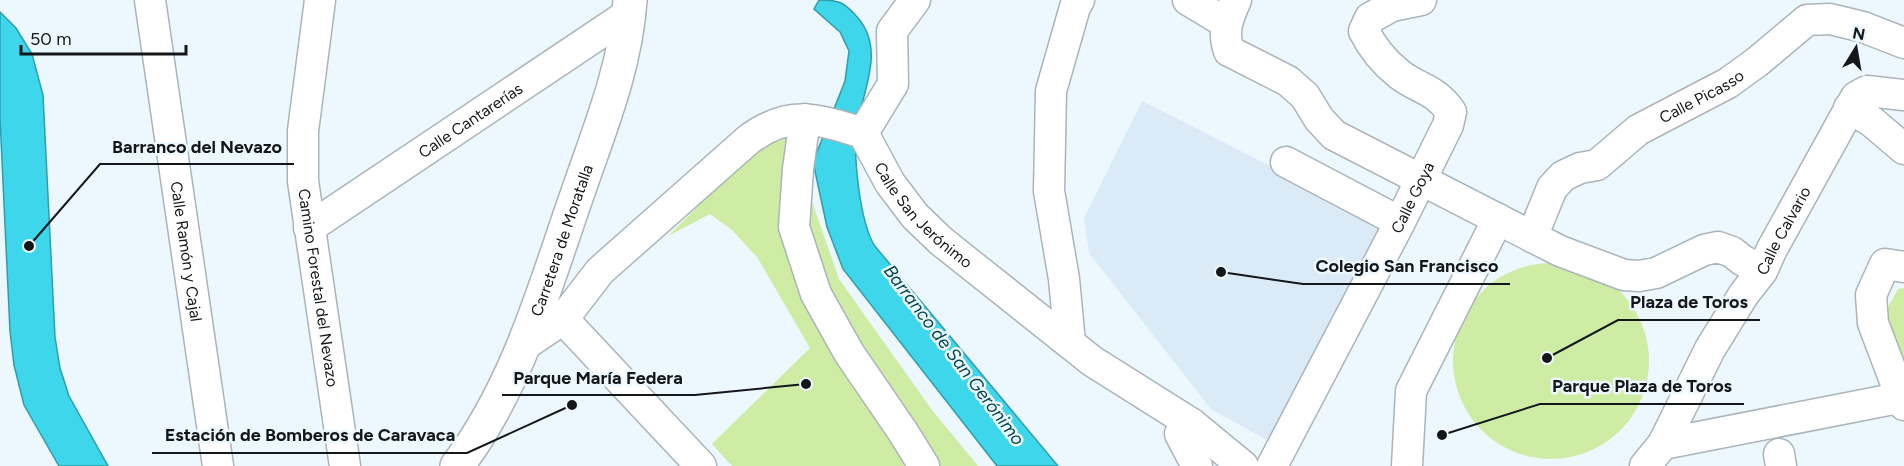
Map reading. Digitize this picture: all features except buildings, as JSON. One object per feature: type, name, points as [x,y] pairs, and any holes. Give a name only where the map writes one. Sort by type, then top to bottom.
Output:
[{"type":"main road","name":"Carretera de Moratalla","points":[[458,466],[503,392],[523,346],[552,307],[562,259],[620,63],[630,6]]},
{"type":"street","name":"Calle Ramón y Cajal","points":[[150,0],[218,466]]},
{"type":"street","name":"Camino Forestal del Nevazo","points":[[320,0],[303,131],[303,181],[345,466]]},
{"type":"street","points":[[701,466],[552,307],[583,293],[591,280],[609,262],[727,157],[761,130],[780,121],[817,121],[860,132],[892,84],[892,31],[915,0]]},
{"type":"street","points":[[1070,344],[1064,279],[1048,191],[1051,91],[1079,0]]},
{"type":"street","points":[[1188,0],[1231,12],[1225,39],[1229,51],[1288,81],[1305,96],[1319,119],[1334,135],[1560,251],[1624,275],[1639,276],[1656,273],[1704,250],[1718,247],[1732,252],[1762,271]]},
{"type":"street","name":"Calle Goya","points":[[1272,466],[1422,180],[1448,125],[1450,112],[1442,99],[1399,74],[1371,46],[1364,31],[1370,18],[1392,6],[1421,0]]},
{"type":"street","name":"Calle Cantarerías","points":[[309,228],[630,6]]},
{"type":"street","name":"Calle Picasso","points":[[1532,237],[1552,188],[1563,176],[1580,168],[1597,165],[1638,130],[1728,83],[1807,20],[1830,19],[1863,27],[1904,43]]},
{"type":"street","name":"Calle Calvario","points":[[1654,455],[1710,350],[1744,294],[1762,271],[1856,97],[1868,91],[1904,95]]},
{"type":"street","points":[[1849,108],[1871,122],[1904,149]]},
{"type":"street","points":[[817,121],[798,169],[794,227],[816,294],[849,353],[924,466]]},
{"type":"street","name":"Calle San Jerónimo","points":[[860,132],[890,183],[915,216],[941,241],[1092,361],[1192,424],[1243,466]]},
{"type":"street","points":[[1286,162],[1400,222]]},
{"type":"street","points":[[1407,466],[1411,391],[1498,219]]},
{"type":"street","points":[[562,259],[590,263],[609,262]]},
{"type":"street","points":[[562,259],[580,270],[584,284],[583,293]]},
{"type":"street","points":[[1654,455],[1903,400],[1873,323],[1871,295],[1895,265]]},
{"type":"street","points":[[1192,424],[1180,435],[1197,466]]},
{"type":"shaded area","points":[[1142,101],[1385,224],[1272,443],[1211,409],[1089,253],[1084,218]]},
{"type":"green space","points":[[797,132],[809,193],[839,279],[932,410],[978,466],[732,466],[712,444],[810,348],[757,257],[732,230],[710,214],[668,236],[748,157],[777,137]]},
{"type":"green space","points":[[1541,263],[1561,263],[1588,270],[1613,285],[1627,299],[1642,324],[1649,351],[1649,371],[1642,398],[1627,423],[1613,437],[1579,455],[1561,459],[1541,459],[1514,452],[1489,437],[1475,423],[1457,389],[1453,371],[1453,351],[1460,324],[1475,299],[1489,285],[1523,267]]},
{"type":"green space","points":[[1904,288],[1904,373],[1881,320],[1898,289]]},
{"type":"water","name":"Barranco de San Gerónimo","points":[[819,0],[837,1],[849,8],[866,31],[870,45],[869,74],[858,119],[856,145],[857,175],[862,206],[874,245],[1058,466],[997,466],[843,269],[827,227],[813,162],[845,81],[849,51],[840,32],[814,9]]},
{"type":"water","points":[[0,12],[16,28],[32,54],[43,95],[55,337],[60,368],[69,396],[108,466],[59,466],[24,405],[14,365],[10,331],[0,118]]},
{"type":"place","name":"Barranco del Nevazo","points":[[29,246]]},
{"type":"place","name":"Colegio San Francisco","points":[[1221,272]]},
{"type":"place","name":"Plaza de Toros","points":[[1547,358]]},
{"type":"place","name":"Parque María Federa","points":[[806,384]]},
{"type":"place","name":"Estación de Bomberos de Caravaca","points":[[572,405]]},
{"type":"place","name":"Parque Plaza de Toros","points":[[1442,435]]}]
